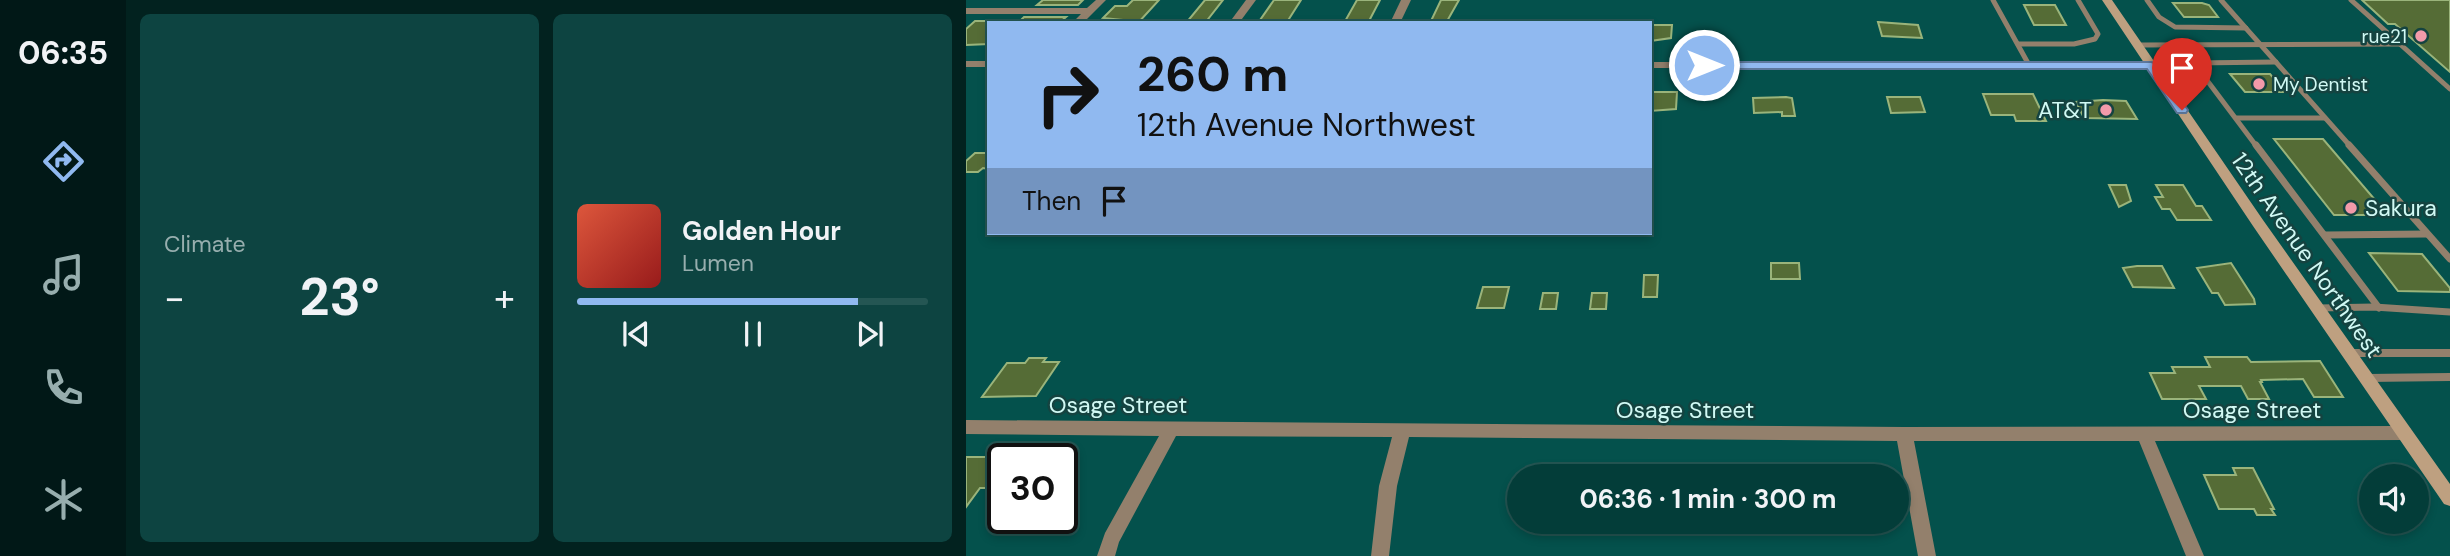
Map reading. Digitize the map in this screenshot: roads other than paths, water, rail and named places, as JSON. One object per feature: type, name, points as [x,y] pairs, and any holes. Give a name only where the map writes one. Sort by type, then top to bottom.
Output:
[{"type":"main road","name":"12th Avenue Northwest","points":[[2107,0],[2450,498]]},
{"type":"street","points":[[1000,10],[1012,0]]},
{"type":"street","points":[[1079,21],[1101,0]]},
{"type":"street","points":[[1235,21],[1251,0]]},
{"type":"street","points":[[1396,21],[1406,0]]},
{"type":"street","points":[[966,10],[1089,11]]},
{"type":"street","points":[[966,64],[987,64]]},
{"type":"street","points":[[1652,65],[2151,65]]},
{"type":"street","name":"Osage Street","points":[[966,427],[1904,434],[2404,433]]},
{"type":"street","points":[[1106,556],[1111,539],[1172,428]]},
{"type":"street","points":[[1380,556],[1388,486],[1402,431]]},
{"type":"street","points":[[2144,433],[2195,556]]},
{"type":"street","points":[[1904,434],[1927,556]]},
{"type":"lane","points":[[1993,0],[2029,65]]},
{"type":"lane","points":[[2018,44],[2074,44],[2095,39],[2098,34],[2078,0]]},
{"type":"lane","points":[[2147,0],[2159,17],[2175,27],[2246,28]]},
{"type":"lane","points":[[2221,0],[2450,260]]},
{"type":"lane","points":[[2351,0],[2450,89]]},
{"type":"lane","points":[[2138,45],[2400,44]]},
{"type":"lane","points":[[2276,62],[2194,63],[2379,308]]},
{"type":"lane","points":[[2237,118],[2325,118]]},
{"type":"lane","points":[[2325,235],[2427,234]]},
{"type":"lane","points":[[2317,308],[2450,312]]},
{"type":"lane","points":[[2349,353],[2450,353]]},
{"type":"lane","points":[[2366,378],[2450,377]]},
{"type":"place","name":"rue21","points":[[2421,36]]},
{"type":"place","name":"My Dentist","points":[[2259,84]]},
{"type":"place","name":"AT&T","points":[[2106,110]]},
{"type":"place","name":"Sakura","points":[[2351,208]]}]
